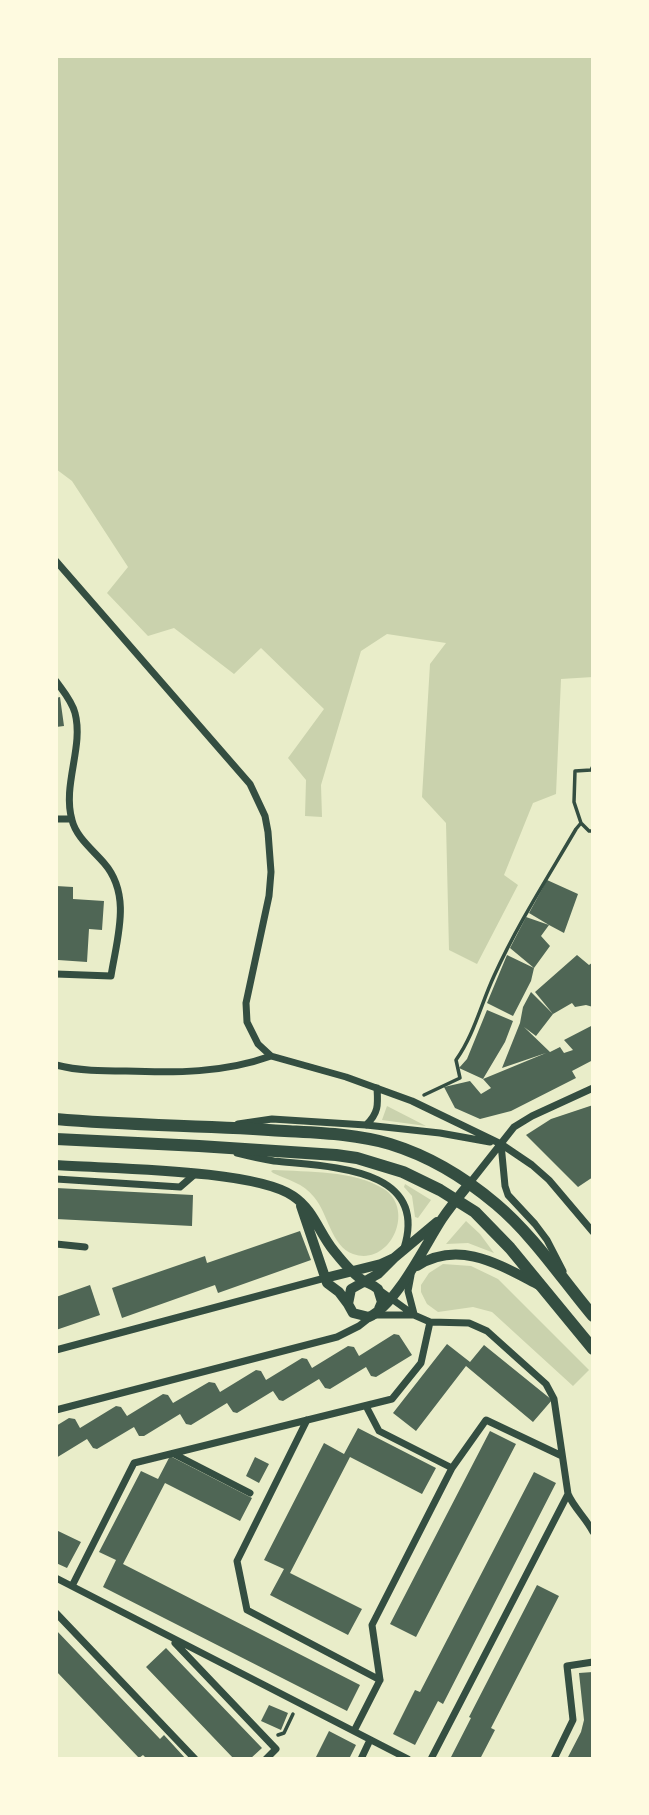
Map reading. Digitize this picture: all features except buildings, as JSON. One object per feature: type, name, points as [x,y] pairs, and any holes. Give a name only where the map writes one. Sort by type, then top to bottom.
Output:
[{"type":"main road","points":[[56,1119],[340,1134],[378,1141],[424,1157],[451,1171],[507,1215],[593,1316]]},
{"type":"main road","points":[[56,1139],[357,1158],[403,1172],[456,1200],[486,1221],[593,1349]]},
{"type":"street","points":[[56,561],[250,784],[258,798],[268,832],[271,872],[269,896],[245,1012],[250,1031],[258,1044],[271,1056],[412,1101],[501,1144],[533,1165],[549,1180],[593,1232]]},
{"type":"street","points":[[56,681],[69,699],[77,722],[70,791],[71,819],[76,831],[108,867],[121,895],[121,913],[111,976],[56,974]]},
{"type":"street","points":[[56,819],[71,819]]},
{"type":"street","points":[[56,1065],[85,1070],[171,1073],[246,1065],[271,1056]]},
{"type":"street","points":[[366,1125],[374,1118],[379,1106],[377,1088]]},
{"type":"street","points":[[56,1410],[337,1337],[359,1326],[376,1312],[415,1267],[442,1219],[514,1127],[593,1088]]},
{"type":"street","points":[[222,1126],[272,1118],[440,1133],[501,1144]]},
{"type":"street","points":[[501,1144],[508,1195],[547,1240],[575,1295]]},
{"type":"street","points":[[199,1146],[271,1160],[318,1165],[380,1180],[395,1191],[406,1207],[409,1222],[404,1248]]},
{"type":"street","points":[[56,1165],[195,1174],[257,1182],[281,1189],[299,1200],[312,1213],[333,1250],[365,1282],[429,1322],[469,1323],[487,1331],[546,1384],[554,1399],[568,1494],[572,1503],[591,1522],[593,1532]]},
{"type":"street","points":[[56,1179],[180,1187],[195,1174]]},
{"type":"street","points":[[299,1200],[325,1278],[329,1286],[339,1292],[350,1309],[363,1317],[376,1312],[414,1315]]},
{"type":"street","points":[[348,1304],[351,1289],[378,1274],[404,1248],[442,1219]]},
{"type":"street","points":[[56,1244],[85,1247]]},
{"type":"street","points":[[414,1315],[408,1291],[415,1267],[427,1260],[448,1254],[476,1256],[540,1286]]},
{"type":"street","points":[[56,1350],[353,1272],[394,1258]]},
{"type":"street","points":[[376,1312],[382,1302],[378,1289]]},
{"type":"street","points":[[72,1586],[134,1463],[392,1399],[421,1363],[429,1322]]},
{"type":"street","points":[[366,1406],[379,1431],[452,1468]]},
{"type":"street","points":[[307,1420],[237,1561],[247,1610],[380,1679]]},
{"type":"street","points":[[354,1731],[380,1679],[372,1625],[452,1468],[486,1420],[562,1456]]},
{"type":"street","points":[[173,1453],[250,1493]]},
{"type":"street","points":[[431,1759],[568,1494]]},
{"type":"street","points":[[56,1578],[408,1759]]},
{"type":"street","points":[[56,1613],[195,1759]]},
{"type":"street","points":[[170,1637],[276,1749],[266,1759]]},
{"type":"street","points":[[554,1759],[573,1720],[567,1666],[593,1662]]},
{"type":"street","points":[[361,1759],[370,1740]]},
{"type":"path","points":[[593,766],[591,770],[575,771],[574,802],[581,824],[593,831]]},
{"type":"path","points":[[412,1101],[460,1079],[456,1060],[465,1048],[494,977],[521,923],[581,824]]},
{"type":"path","points":[[267,1740],[284,1733],[298,1702]]},
{"type":"green space","points":[[56,56],[593,56],[593,677],[561,679],[556,794],[533,803],[504,875],[518,885],[477,964],[449,950],[446,823],[422,797],[430,664],[446,643],[387,634],[361,651],[321,785],[322,817],[305,816],[306,780],[288,758],[324,709],[261,648],[234,674],[174,628],[148,636],[107,593],[128,567],[72,481],[56,469]]},
{"type":"green space","points":[[387,1106],[426,1126],[382,1120]]},
{"type":"green space","points":[[273,1170],[344,1175],[384,1189],[393,1198],[398,1210],[398,1222],[388,1245],[366,1256],[346,1250],[335,1237],[310,1192],[273,1173]]},
{"type":"green space","points":[[405,1184],[431,1200],[418,1218],[415,1217],[412,1196],[404,1187]]},
{"type":"green space","points":[[466,1221],[494,1253],[468,1243],[446,1244]]},
{"type":"green space","points":[[443,1264],[471,1266],[498,1279],[589,1370],[573,1386],[492,1312],[473,1307],[438,1312],[427,1304],[421,1292],[421,1285],[429,1273]]}]
